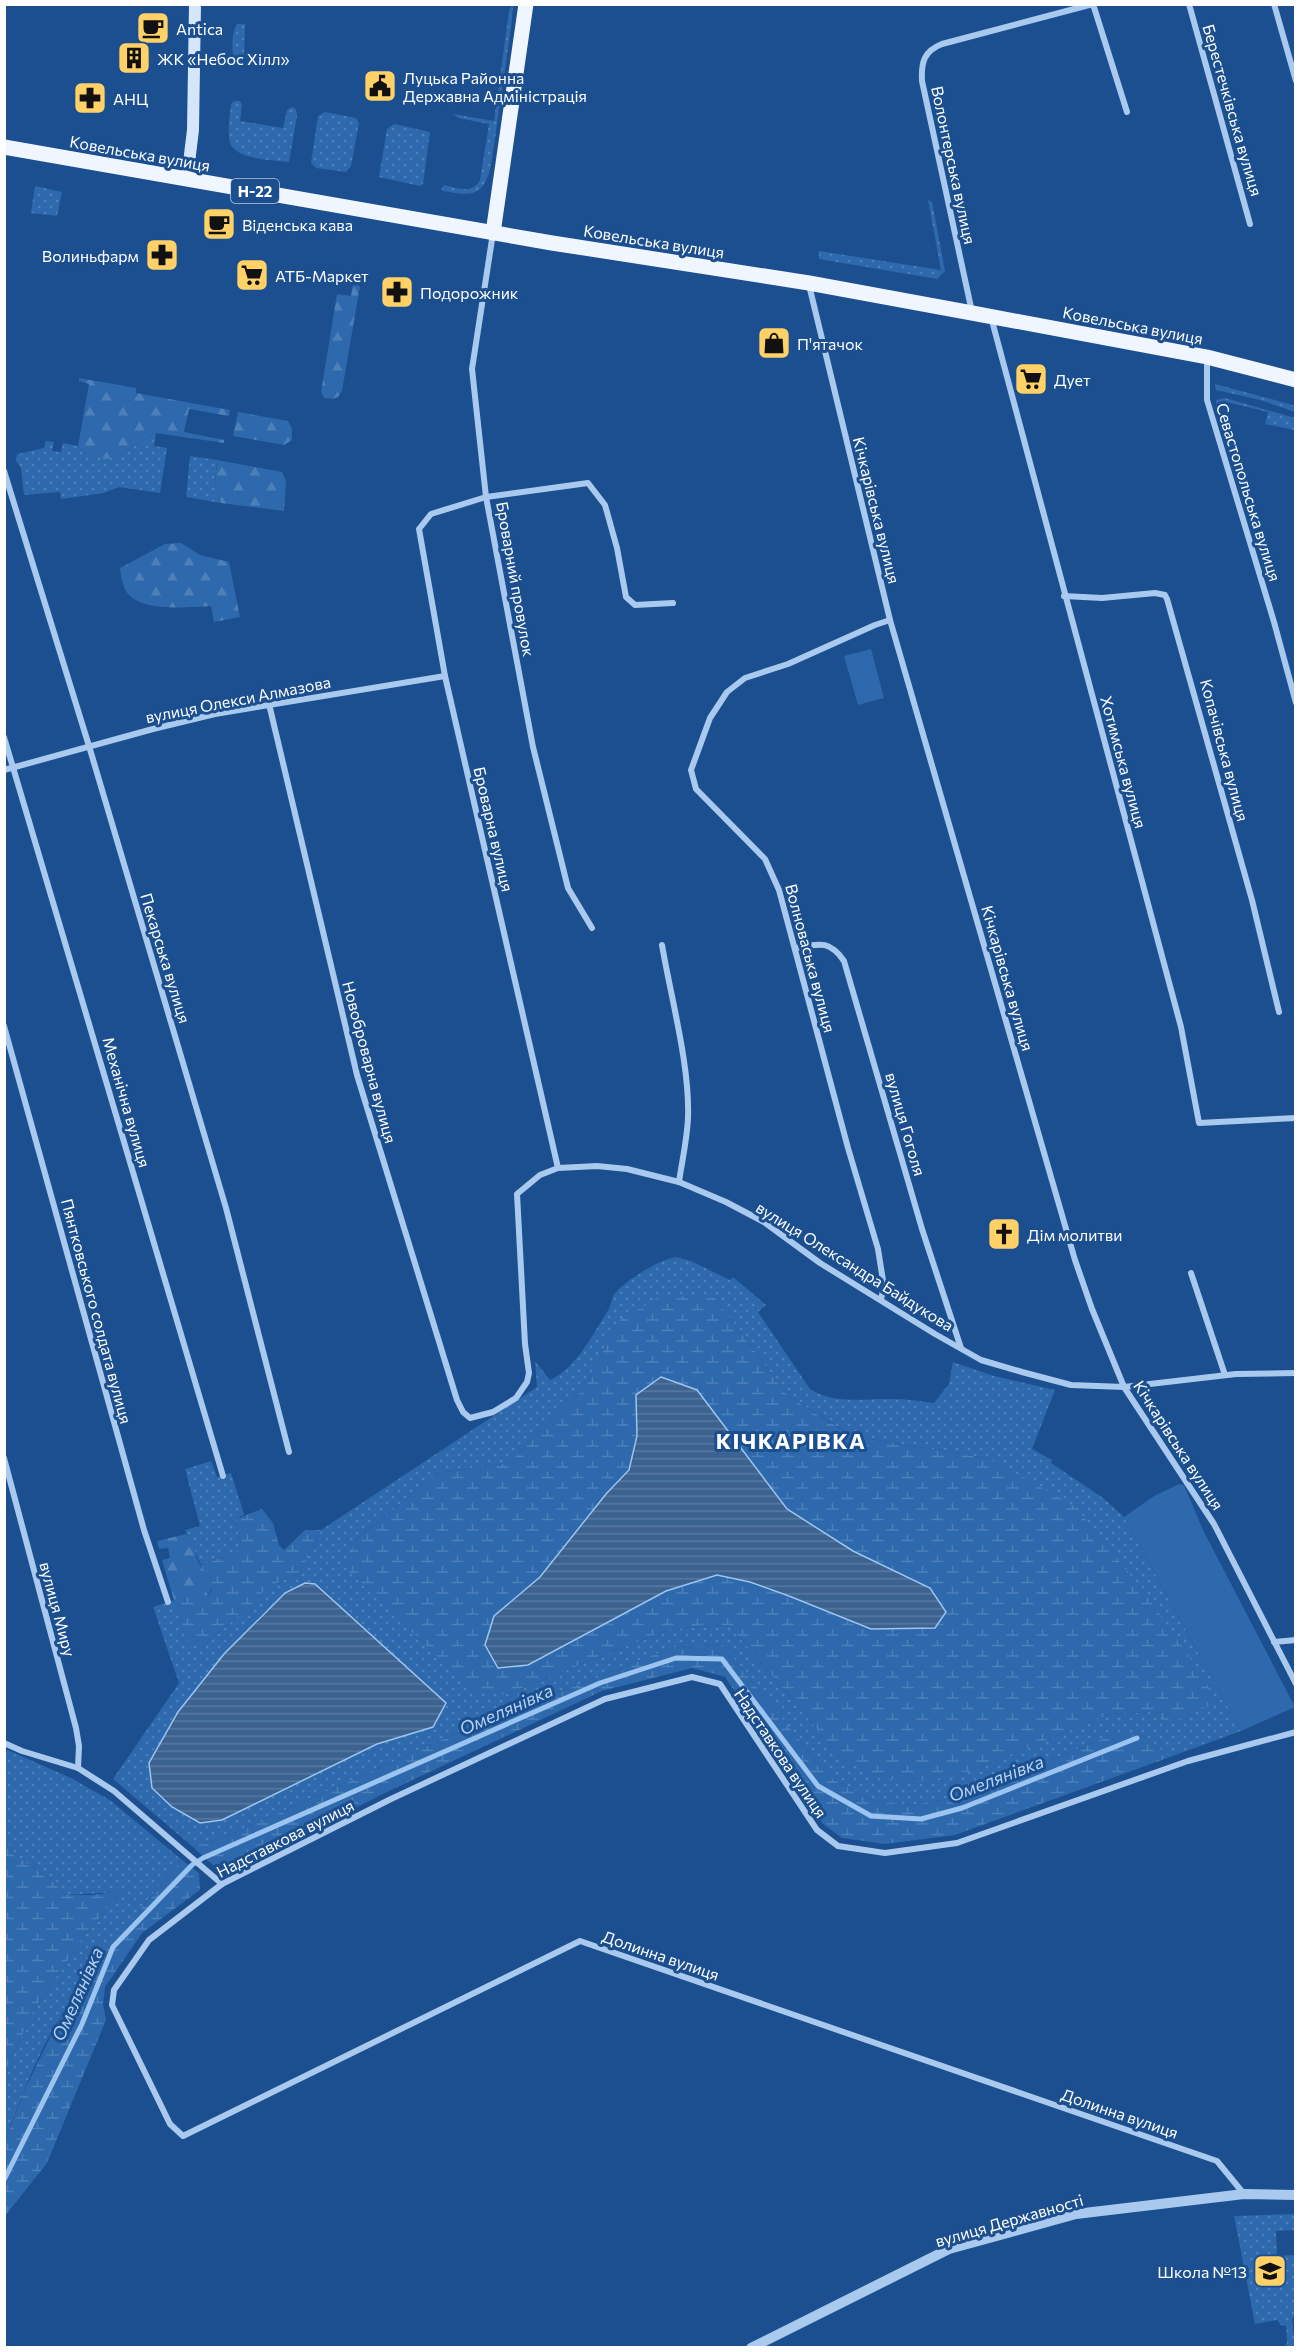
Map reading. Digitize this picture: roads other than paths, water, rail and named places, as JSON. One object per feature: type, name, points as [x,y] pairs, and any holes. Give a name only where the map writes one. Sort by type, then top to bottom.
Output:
[{"type":"main road","points":[[187,179],[193,130],[195,4]]},
{"type":"main road","points":[[493,233],[526,4]]},
{"type":"main road","name":"Ковельська вулиця","points":[[4,147],[493,233],[809,283],[1207,357],[1296,380]]},
{"type":"street","name":"Берестечківська вулиця","points":[[1189,4],[1250,224]]},
{"type":"street","points":[[1274,4],[1296,81]]},
{"type":"street","points":[[1089,5],[1128,112]]},
{"type":"street","name":"Волонтерська вулиця","points":[[972,313],[922,81],[923,58],[931,49],[942,44],[1089,5]]},
{"type":"street","points":[[486,497],[472,369],[493,233]]},
{"type":"street","name":"Кічкарівська вулиця","points":[[809,283],[890,620],[1075,1260],[1092,1309],[1124,1387],[1214,1524],[1296,1684]]},
{"type":"street","name":"Хотимська вулиця","points":[[991,316],[1181,1027],[1199,1123],[1296,1118]]},
{"type":"street","name":"Севастопольська вулиця","points":[[1207,357],[1207,400],[1296,703]]},
{"type":"street","name":"Пекарська вулиця","points":[[6,473],[226,1208],[289,1452]]},
{"type":"street","name":"Броварний провулок","points":[[592,928],[568,888],[533,747],[486,497],[588,483],[605,505],[617,548],[626,597],[635,605],[673,603]]},
{"type":"street","name":"Броварна вулиця","points":[[486,497],[430,514],[419,529],[446,676],[558,1168]]},
{"type":"street","name":"Копачівська вулиця","points":[[1064,596],[1102,598],[1155,593],[1165,595],[1252,900],[1279,1012]]},
{"type":"street","name":"Волноваська вулиця","points":[[881,1299],[884,1287],[878,1249],[848,1148],[783,900],[769,867],[753,847],[699,795],[693,782],[692,766],[710,718],[734,684],[744,678],[788,664],[890,620]]},
{"type":"street","name":"вулиця Олекси Алмазова","points":[[4,770],[153,729],[269,704],[446,676]]},
{"type":"street","name":"Новоброварна вулиця","points":[[269,704],[357,1076],[457,1400],[463,1412],[470,1418],[484,1416],[510,1402],[516,1398],[527,1382],[529,1373],[516,1199],[517,1194],[528,1184],[558,1168]]},
{"type":"street","name":"Механічна вулиця","points":[[4,736],[223,1476]]},
{"type":"street","points":[[662,945],[679,1037],[687,1105],[687,1128],[679,1182]]},
{"type":"street","name":"вулиця Гоголя","points":[[795,948],[828,945],[833,947],[844,961],[922,1229],[961,1348]]},
{"type":"street","name":"Пянтковського солдата вулиця","points":[[4,1026],[144,1530],[168,1602]]},
{"type":"street","name":"вулиця Олександра Байдукова","points":[[558,1168],[597,1166],[627,1169],[679,1182],[764,1221],[820,1263],[981,1360],[1054,1382],[1124,1387]]},
{"type":"street","points":[[1191,1273],[1225,1375]]},
{"type":"street","points":[[1124,1387],[1225,1375],[1296,1373]]},
{"type":"street","name":"вулиця Миру","points":[[4,1458],[75,1728],[79,1746],[78,1768]]},
{"type":"street","points":[[1274,1642],[1296,1640]]},
{"type":"street","name":"Надставкова вулиця","points":[[112,2006],[114,1990],[149,1940],[222,1884],[391,1799],[605,1700],[693,1677],[720,1684],[817,1830],[838,1846],[885,1853],[957,1843],[1188,1761],[1296,1732]]},
{"type":"street","points":[[4,1743],[22,1751],[78,1768],[114,1791],[222,1884]]},
{"type":"street","name":"Долинна вулиця","points":[[112,2006],[170,2124],[183,2136],[580,1941],[1217,2161],[1244,2194]]},
{"type":"street","name":"вулиця Державності","points":[[751,2348],[949,2249],[1076,2214],[1244,2194],[1296,2195]]},
{"type":"waterway","name":"Омелянівка","points":[[4,2180],[82,2024],[113,1947],[192,1865],[203,1858],[600,1683],[676,1658],[722,1659],[818,1786],[871,1816],[921,1819],[962,1808],[1137,1738]]},
{"type":"place","name":"Antica","points":[[153,28]]},
{"type":"place","name":"ЖК «Небос Хілл»","points":[[134,58]]},
{"type":"place","name":"Луцька Районна Державна Адміністрація","points":[[380,86]]},
{"type":"place","name":"АНЦ","points":[[90,98]]},
{"type":"place","name":"Віденська кава","points":[[219,224]]},
{"type":"place","name":"Волиньфарм","points":[[162,255]]},
{"type":"place","name":"АТБ-Маркет","points":[[252,275]]},
{"type":"place","name":"Подорожник","points":[[397,292]]},
{"type":"place","name":"П'ятачок","points":[[774,343]]},
{"type":"place","name":"Дует","points":[[1031,379]]},
{"type":"place","name":"Дім молитви","points":[[1004,1234]]},
{"type":"place","name":"Школа №13","points":[[1270,2271]]},
{"type":"district","name":"КІЧКАРІВКА","points":[[791,1440]]}]
